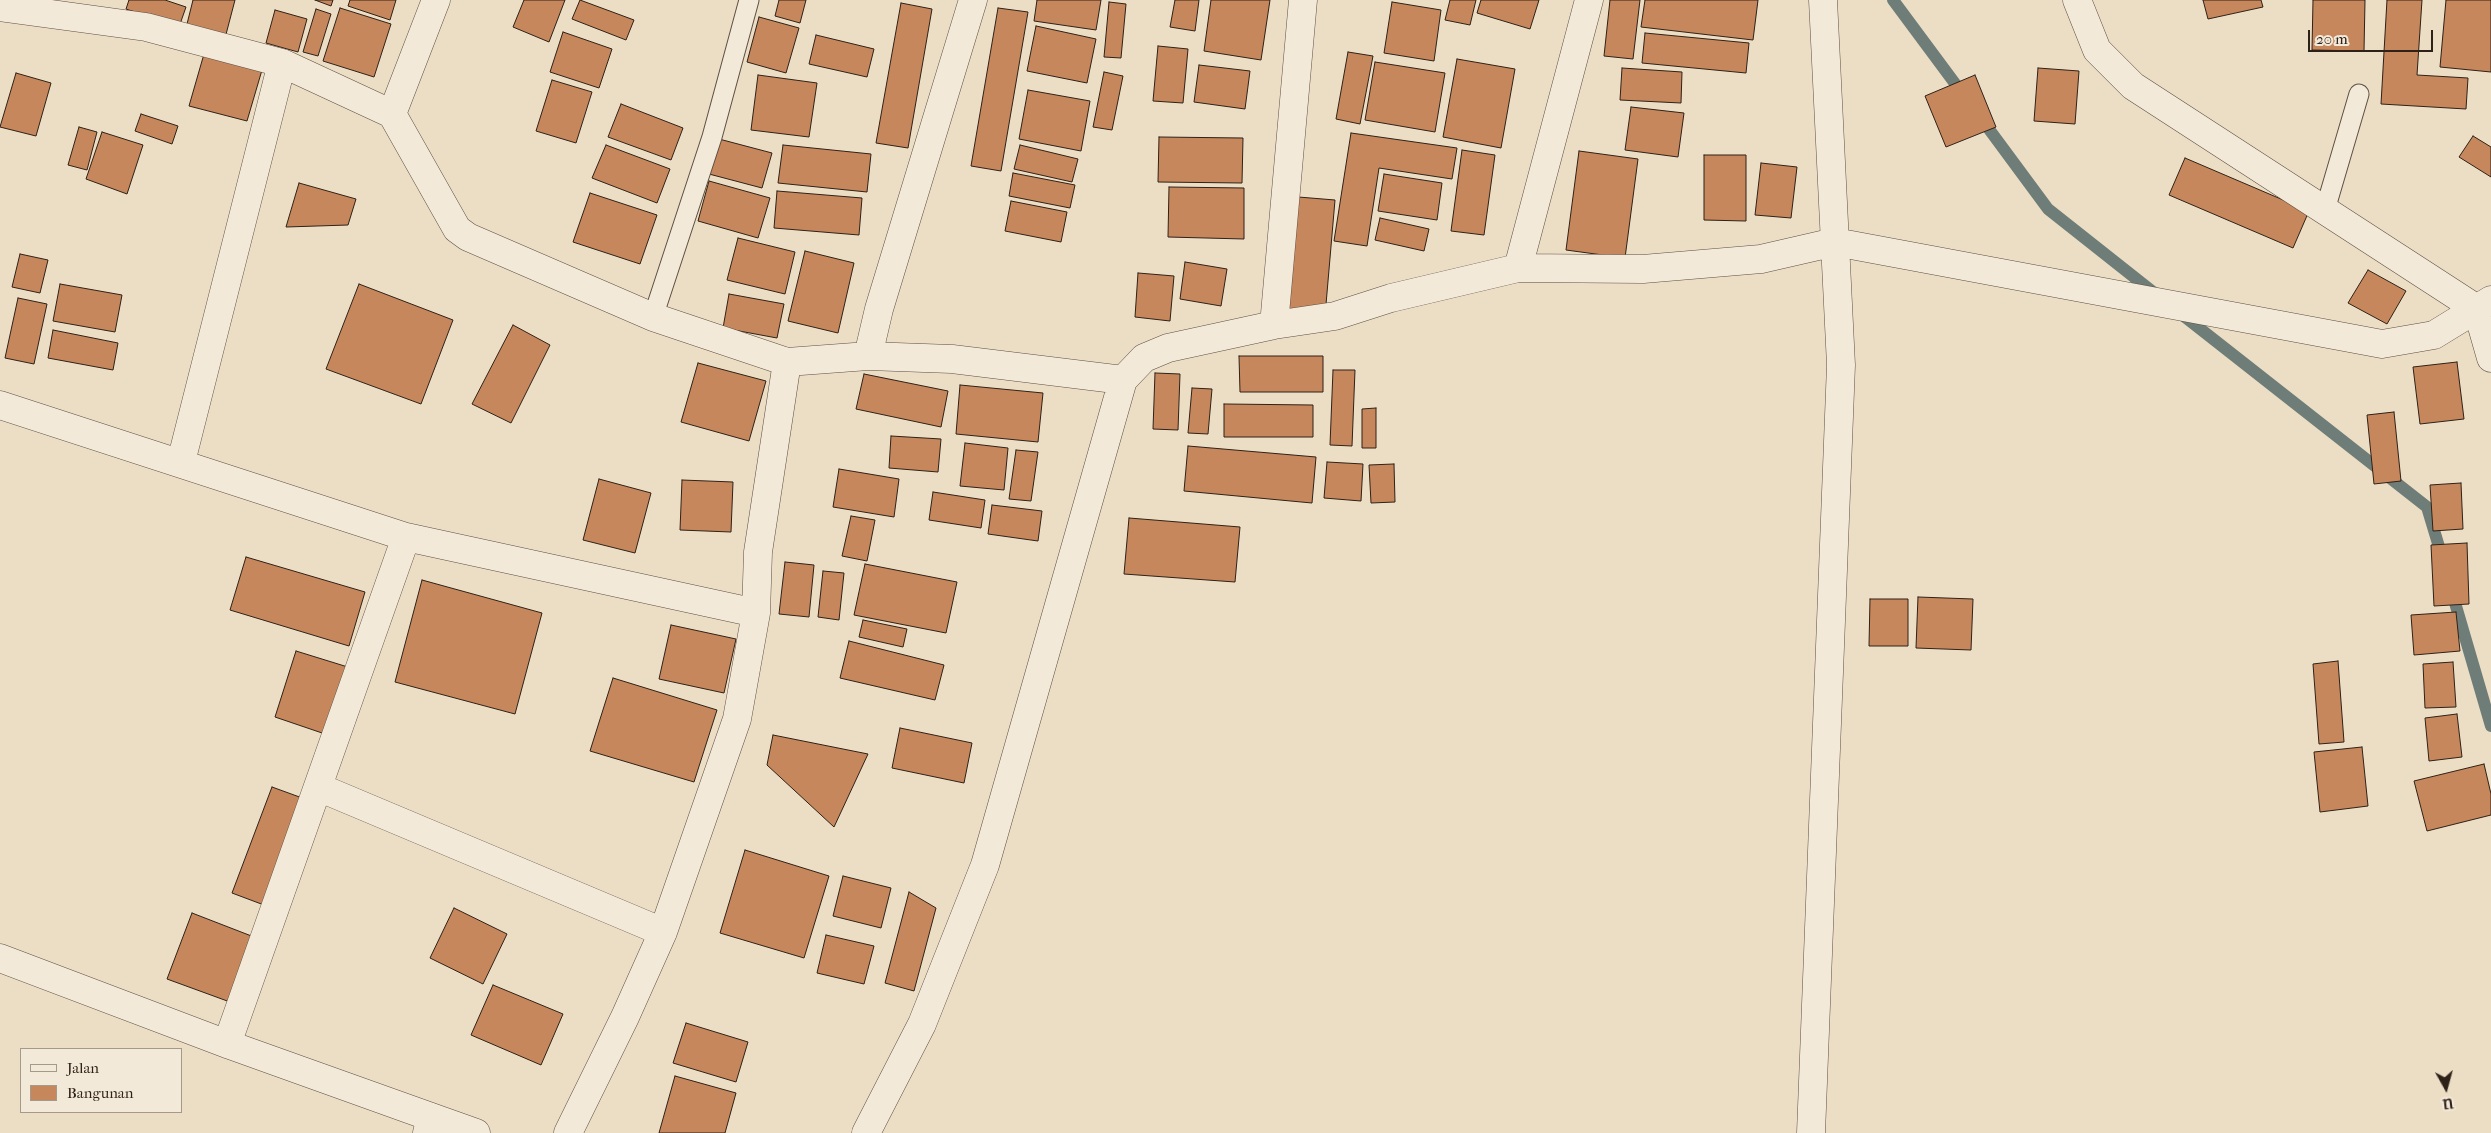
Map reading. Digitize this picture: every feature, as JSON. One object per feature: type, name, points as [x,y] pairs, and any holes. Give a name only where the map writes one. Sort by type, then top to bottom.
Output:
[{"type":"street","points":[[392,114],[436,0]]},
{"type":"street","points":[[868,356],[879,309],[973,0]]},
{"type":"street","points":[[1274,325],[1303,0]]},
{"type":"street","points":[[1518,268],[1589,0]]},
{"type":"street","points":[[1811,1133],[1841,365],[1823,0]]},
{"type":"street","points":[[2077,0],[2097,50],[2133,86],[2325,210],[2484,304]]},
{"type":"street","points":[[0,7],[146,27],[282,63],[392,114],[457,229],[482,244],[653,317],[787,362],[868,356],[952,359],[1123,380]]},
{"type":"street","points":[[181,462],[282,63]]},
{"type":"street","points":[[866,1133],[922,1024],[985,865],[1123,380],[1144,358],[1168,348],[1274,325],[1335,316],[1391,298],[1518,268],[1643,269],[1761,258],[1835,242],[2382,344],[2434,335],[2484,304]]},
{"type":"street","points":[[2484,304],[2491,358]]},
{"type":"street","points":[[568,1133],[625,1017],[663,932],[737,719],[756,613],[758,552],[787,362]]},
{"type":"street","points":[[0,405],[181,462],[406,537],[756,613]]},
{"type":"street","points":[[227,1044],[406,537]]},
{"type":"street","points":[[318,787],[663,932]]},
{"type":"street","points":[[2,965],[227,1044],[429,1125],[476,1133]]},
{"type":"lane","points":[[653,317],[712,137],[749,0]]},
{"type":"lane","points":[[2325,210],[2359,94]]},
{"type":"building","points":[[129,0],[165,0],[186,7],[179,27],[126,9]]},
{"type":"building","points":[[193,0],[235,0],[224,42],[185,32]]},
{"type":"building","points":[[315,0],[333,0],[331,6]]},
{"type":"building","points":[[350,0],[396,0],[390,20],[348,6]]},
{"type":"building","points":[[524,0],[565,0],[549,42],[513,27]]},
{"type":"building","points":[[580,0],[634,20],[626,40],[572,19]]},
{"type":"building","points":[[779,0],[806,0],[800,23],[775,16]]},
{"type":"building","points":[[1037,0],[1101,0],[1096,30],[1034,21]]},
{"type":"building","points":[[1175,0],[1199,0],[1195,31],[1170,27]]},
{"type":"building","points":[[1211,0],[1270,0],[1261,60],[1204,51]]},
{"type":"building","points":[[1450,0],[1476,0],[1470,25],[1445,20]]},
{"type":"building","points":[[1481,0],[1539,0],[1530,29],[1477,13]]},
{"type":"building","points":[[1610,0],[1640,0],[1633,59],[1604,56]]},
{"type":"building","points":[[1645,0],[1758,0],[1753,40],[1641,27]]},
{"type":"building","points":[[2203,0],[2261,0],[2263,7],[2208,19]]},
{"type":"building","points":[[2313,0],[2365,0],[2364,51],[2312,50]]},
{"type":"building","points":[[2387,0],[2422,0],[2417,75],[2468,78],[2466,109],[2381,104]]},
{"type":"building","points":[[2446,0],[2491,0],[2491,72],[2440,67]]},
{"type":"building","points":[[1109,2],[1126,4],[1121,58],[1104,57]]},
{"type":"building","points":[[1392,2],[1441,10],[1434,61],[1384,53]]},
{"type":"building","points":[[901,3],[932,9],[908,148],[876,143]]},
{"type":"building","points":[[340,8],[391,24],[374,77],[323,61]]},
{"type":"building","points":[[998,8],[1028,12],[1001,171],[971,166]]},
{"type":"building","points":[[316,9],[331,14],[318,56],[303,52]]},
{"type":"building","points":[[275,10],[307,19],[298,52],[266,43]]},
{"type":"building","points":[[759,17],[799,28],[786,73],[747,62]]},
{"type":"building","points":[[1036,26],[1096,39],[1087,83],[1027,71]]},
{"type":"building","points":[[563,32],[612,49],[599,88],[550,72]]},
{"type":"building","points":[[1645,33],[1749,43],[1746,73],[1642,63]]},
{"type":"building","points":[[816,35],[874,49],[867,77],[809,64]]},
{"type":"building","points":[[1158,46],[1188,49],[1183,103],[1153,101]]},
{"type":"building","points":[[1348,52],[1373,56],[1360,124],[1336,119]]},
{"type":"building","points":[[204,54],[262,70],[247,121],[189,106]]},
{"type":"building","points":[[1457,59],[1515,69],[1501,148],[1443,137]]},
{"type":"building","points":[[1375,62],[1445,73],[1435,132],[1365,120]]},
{"type":"building","points":[[1199,65],[1250,71],[1245,109],[1194,102]]},
{"type":"building","points":[[1622,68],[1682,72],[1681,103],[1620,100]]},
{"type":"building","points":[[2038,68],[2079,71],[2075,124],[2034,121]]},
{"type":"building","points":[[1104,72],[1123,76],[1112,130],[1093,127]]},
{"type":"building","points":[[16,73],[51,83],[36,136],[0,127]]},
{"type":"building","points":[[758,75],[817,83],[809,137],[751,130]]},
{"type":"building","points":[[1975,75],[1996,127],[1946,147],[1925,96]]},
{"type":"building","points":[[552,80],[592,92],[576,143],[536,131]]},
{"type":"building","points":[[1028,90],[1090,101],[1081,151],[1019,139]]},
{"type":"building","points":[[621,104],[683,128],[671,160],[608,137]]},
{"type":"building","points":[[1631,107],[1684,113],[1678,157],[1625,150]]},
{"type":"building","points":[[141,114],[178,126],[172,144],[135,131]]},
{"type":"building","points":[[79,127],[97,132],[87,170],[68,165]]},
{"type":"building","points":[[102,132],[143,145],[127,194],[86,179]]},
{"type":"building","points":[[1351,133],[1457,148],[1452,179],[1379,168],[1367,246],[1334,241]]},
{"type":"building","points":[[2473,136],[2491,147],[2491,177],[2459,157]]},
{"type":"building","points":[[1159,137],[1243,138],[1242,183],[1158,182]]},
{"type":"building","points":[[719,139],[772,153],[762,188],[709,174]]},
{"type":"building","points":[[606,145],[670,169],[657,203],[592,178]]},
{"type":"building","points":[[783,145],[871,154],[867,192],[778,183]]},
{"type":"building","points":[[1020,145],[1078,159],[1072,182],[1014,169]]},
{"type":"building","points":[[1462,150],[1495,155],[1484,235],[1451,231]]},
{"type":"building","points":[[1579,151],[1638,159],[1625,258],[1566,250]]},
{"type":"building","points":[[1704,155],[1746,155],[1746,221],[1704,220]]},
{"type":"building","points":[[2185,158],[2309,211],[2293,248],[2169,195]]},
{"type":"building","points":[[1761,163],[1797,167],[1791,218],[1755,215]]},
{"type":"building","points":[[1013,173],[1075,185],[1070,208],[1009,196]]},
{"type":"building","points":[[1384,174],[1442,183],[1437,220],[1378,211]]},
{"type":"building","points":[[709,181],[770,198],[758,238],[698,221]]},
{"type":"building","points":[[299,183],[356,199],[348,225],[286,227]]},
{"type":"building","points":[[1169,187],[1244,188],[1244,239],[1168,237]]},
{"type":"building","points":[[777,191],[862,198],[859,235],[774,228]]},
{"type":"building","points":[[590,193],[657,215],[640,264],[573,242]]},
{"type":"building","points":[[1286,196],[1335,200],[1325,316],[1276,312]]},
{"type":"building","points":[[1011,201],[1067,212],[1061,242],[1005,231]]},
{"type":"building","points":[[1380,218],[1429,229],[1424,251],[1375,240]]},
{"type":"building","points":[[738,238],[795,252],[785,294],[727,280]]},
{"type":"building","points":[[805,251],[854,263],[838,333],[788,321]]},
{"type":"building","points":[[20,254],[48,260],[40,293],[12,287]]},
{"type":"building","points":[[1185,262],[1227,269],[1221,306],[1180,299]]},
{"type":"building","points":[[2368,270],[2406,291],[2387,324],[2348,303]]},
{"type":"building","points":[[1138,273],[1174,276],[1170,321],[1135,317]]},
{"type":"building","points":[[60,284],[122,295],[115,332],[53,321]]},
{"type":"building","points":[[359,284],[453,320],[421,404],[326,369]]},
{"type":"building","points":[[729,294],[784,304],[777,338],[723,328]]},
{"type":"building","points":[[18,298],[47,304],[34,364],[5,358]]},
{"type":"building","points":[[513,325],[550,345],[511,423],[472,404]]},
{"type":"building","points":[[53,330],[118,343],[113,370],[48,358]]},
{"type":"building","points":[[1239,356],[1323,356],[1323,392],[1240,392]]},
{"type":"building","points":[[2457,362],[2464,419],[2420,424],[2413,367]]},
{"type":"building","points":[[698,363],[766,381],[749,441],[681,422]]},
{"type":"building","points":[[1333,370],[1355,370],[1352,446],[1330,445]]},
{"type":"building","points":[[1155,373],[1180,374],[1178,430],[1153,429]]},
{"type":"building","points":[[864,374],[948,391],[941,427],[856,409]]},
{"type":"building","points":[[960,385],[1043,393],[1038,442],[956,434]]},
{"type":"building","points":[[1192,388],[1212,389],[1208,434],[1188,433]]},
{"type":"building","points":[[1224,404],[1313,405],[1313,437],[1224,437]]},
{"type":"building","points":[[1376,408],[1376,448],[1362,448],[1362,409]]},
{"type":"building","points":[[2394,412],[2401,481],[2374,484],[2367,415]]},
{"type":"building","points":[[891,436],[941,439],[938,472],[889,468]]},
{"type":"building","points":[[965,443],[1008,448],[1004,490],[960,486]]},
{"type":"building","points":[[1188,446],[1316,457],[1312,503],[1184,491]]},
{"type":"building","points":[[1016,450],[1038,452],[1031,501],[1009,499]]},
{"type":"building","points":[[1327,462],[1363,464],[1361,501],[1324,498]]},
{"type":"building","points":[[1394,464],[1395,502],[1371,503],[1369,465]]},
{"type":"building","points":[[839,469],[899,479],[894,517],[833,507]]},
{"type":"building","points":[[599,479],[651,493],[635,553],[583,540]]},
{"type":"building","points":[[682,480],[733,482],[731,532],[680,530]]},
{"type":"building","points":[[2461,483],[2463,529],[2433,531],[2430,485]]},
{"type":"building","points":[[933,492],[985,500],[981,528],[929,520]]},
{"type":"building","points":[[992,505],[1042,511],[1038,541],[988,534]]},
{"type":"building","points":[[851,516],[875,520],[867,561],[842,556]]},
{"type":"building","points":[[1129,518],[1240,527],[1235,582],[1124,574]]},
{"type":"building","points":[[2467,543],[2469,604],[2434,606],[2431,545]]},
{"type":"building","points":[[246,557],[365,592],[349,646],[230,610]]},
{"type":"building","points":[[785,562],[814,565],[809,617],[779,614]]},
{"type":"building","points":[[865,564],[957,582],[946,633],[854,615]]},
{"type":"building","points":[[823,571],[844,573],[839,620],[818,617]]},
{"type":"building","points":[[422,580],[542,613],[515,714],[395,682]]},
{"type":"building","points":[[1918,597],[1973,599],[1971,650],[1916,648]]},
{"type":"building","points":[[1870,599],[1908,599],[1908,646],[1869,646]]},
{"type":"building","points":[[2456,612],[2460,651],[2414,655],[2411,615]]},
{"type":"building","points":[[863,620],[907,629],[903,647],[859,637]]},
{"type":"building","points":[[671,625],[736,639],[724,693],[659,679]]},
{"type":"building","points":[[849,641],[944,665],[935,700],[840,678]]},
{"type":"building","points":[[296,651],[351,668],[328,735],[275,717]]},
{"type":"building","points":[[2338,661],[2344,742],[2319,744],[2313,664]]},
{"type":"building","points":[[2453,662],[2456,707],[2425,708],[2423,664]]},
{"type":"building","points":[[613,678],[717,710],[694,782],[590,751]]},
{"type":"building","points":[[2457,714],[2462,757],[2429,761],[2425,718]]},
{"type":"building","points":[[900,728],[972,743],[964,783],[892,768]]},
{"type":"building","points":[[773,735],[868,754],[834,827],[767,765]]},
{"type":"building","points":[[2362,747],[2368,806],[2320,812],[2314,752]]},
{"type":"building","points":[[2484,764],[2491,794],[2491,815],[2427,831],[2414,781]]},
{"type":"building","points":[[272,787],[305,799],[264,905],[232,893]]},
{"type":"building","points":[[745,850],[829,876],[804,958],[720,933]]},
{"type":"building","points":[[843,876],[891,888],[881,928],[833,916]]},
{"type":"building","points":[[909,892],[936,908],[914,991],[885,983]]},
{"type":"building","points":[[454,908],[507,934],[483,984],[430,958]]},
{"type":"building","points":[[192,913],[254,937],[230,1002],[167,979]]},
{"type":"building","points":[[826,935],[874,946],[864,984],[817,973]]},
{"type":"building","points":[[493,985],[563,1014],[541,1065],[471,1035]]},
{"type":"building","points":[[686,1023],[748,1042],[736,1082],[673,1063]]},
{"type":"building","points":[[675,1076],[736,1093],[725,1133],[659,1133]]},
{"type":"waterway","points":[[1893,0],[1965,97]]},
{"type":"waterway","points":[[1980,117],[2048,209],[2158,296]]},
{"type":"waterway","points":[[2180,313],[2427,507],[2443,560]]},
{"type":"waterway","points":[[2451,589],[2491,726]]}]
